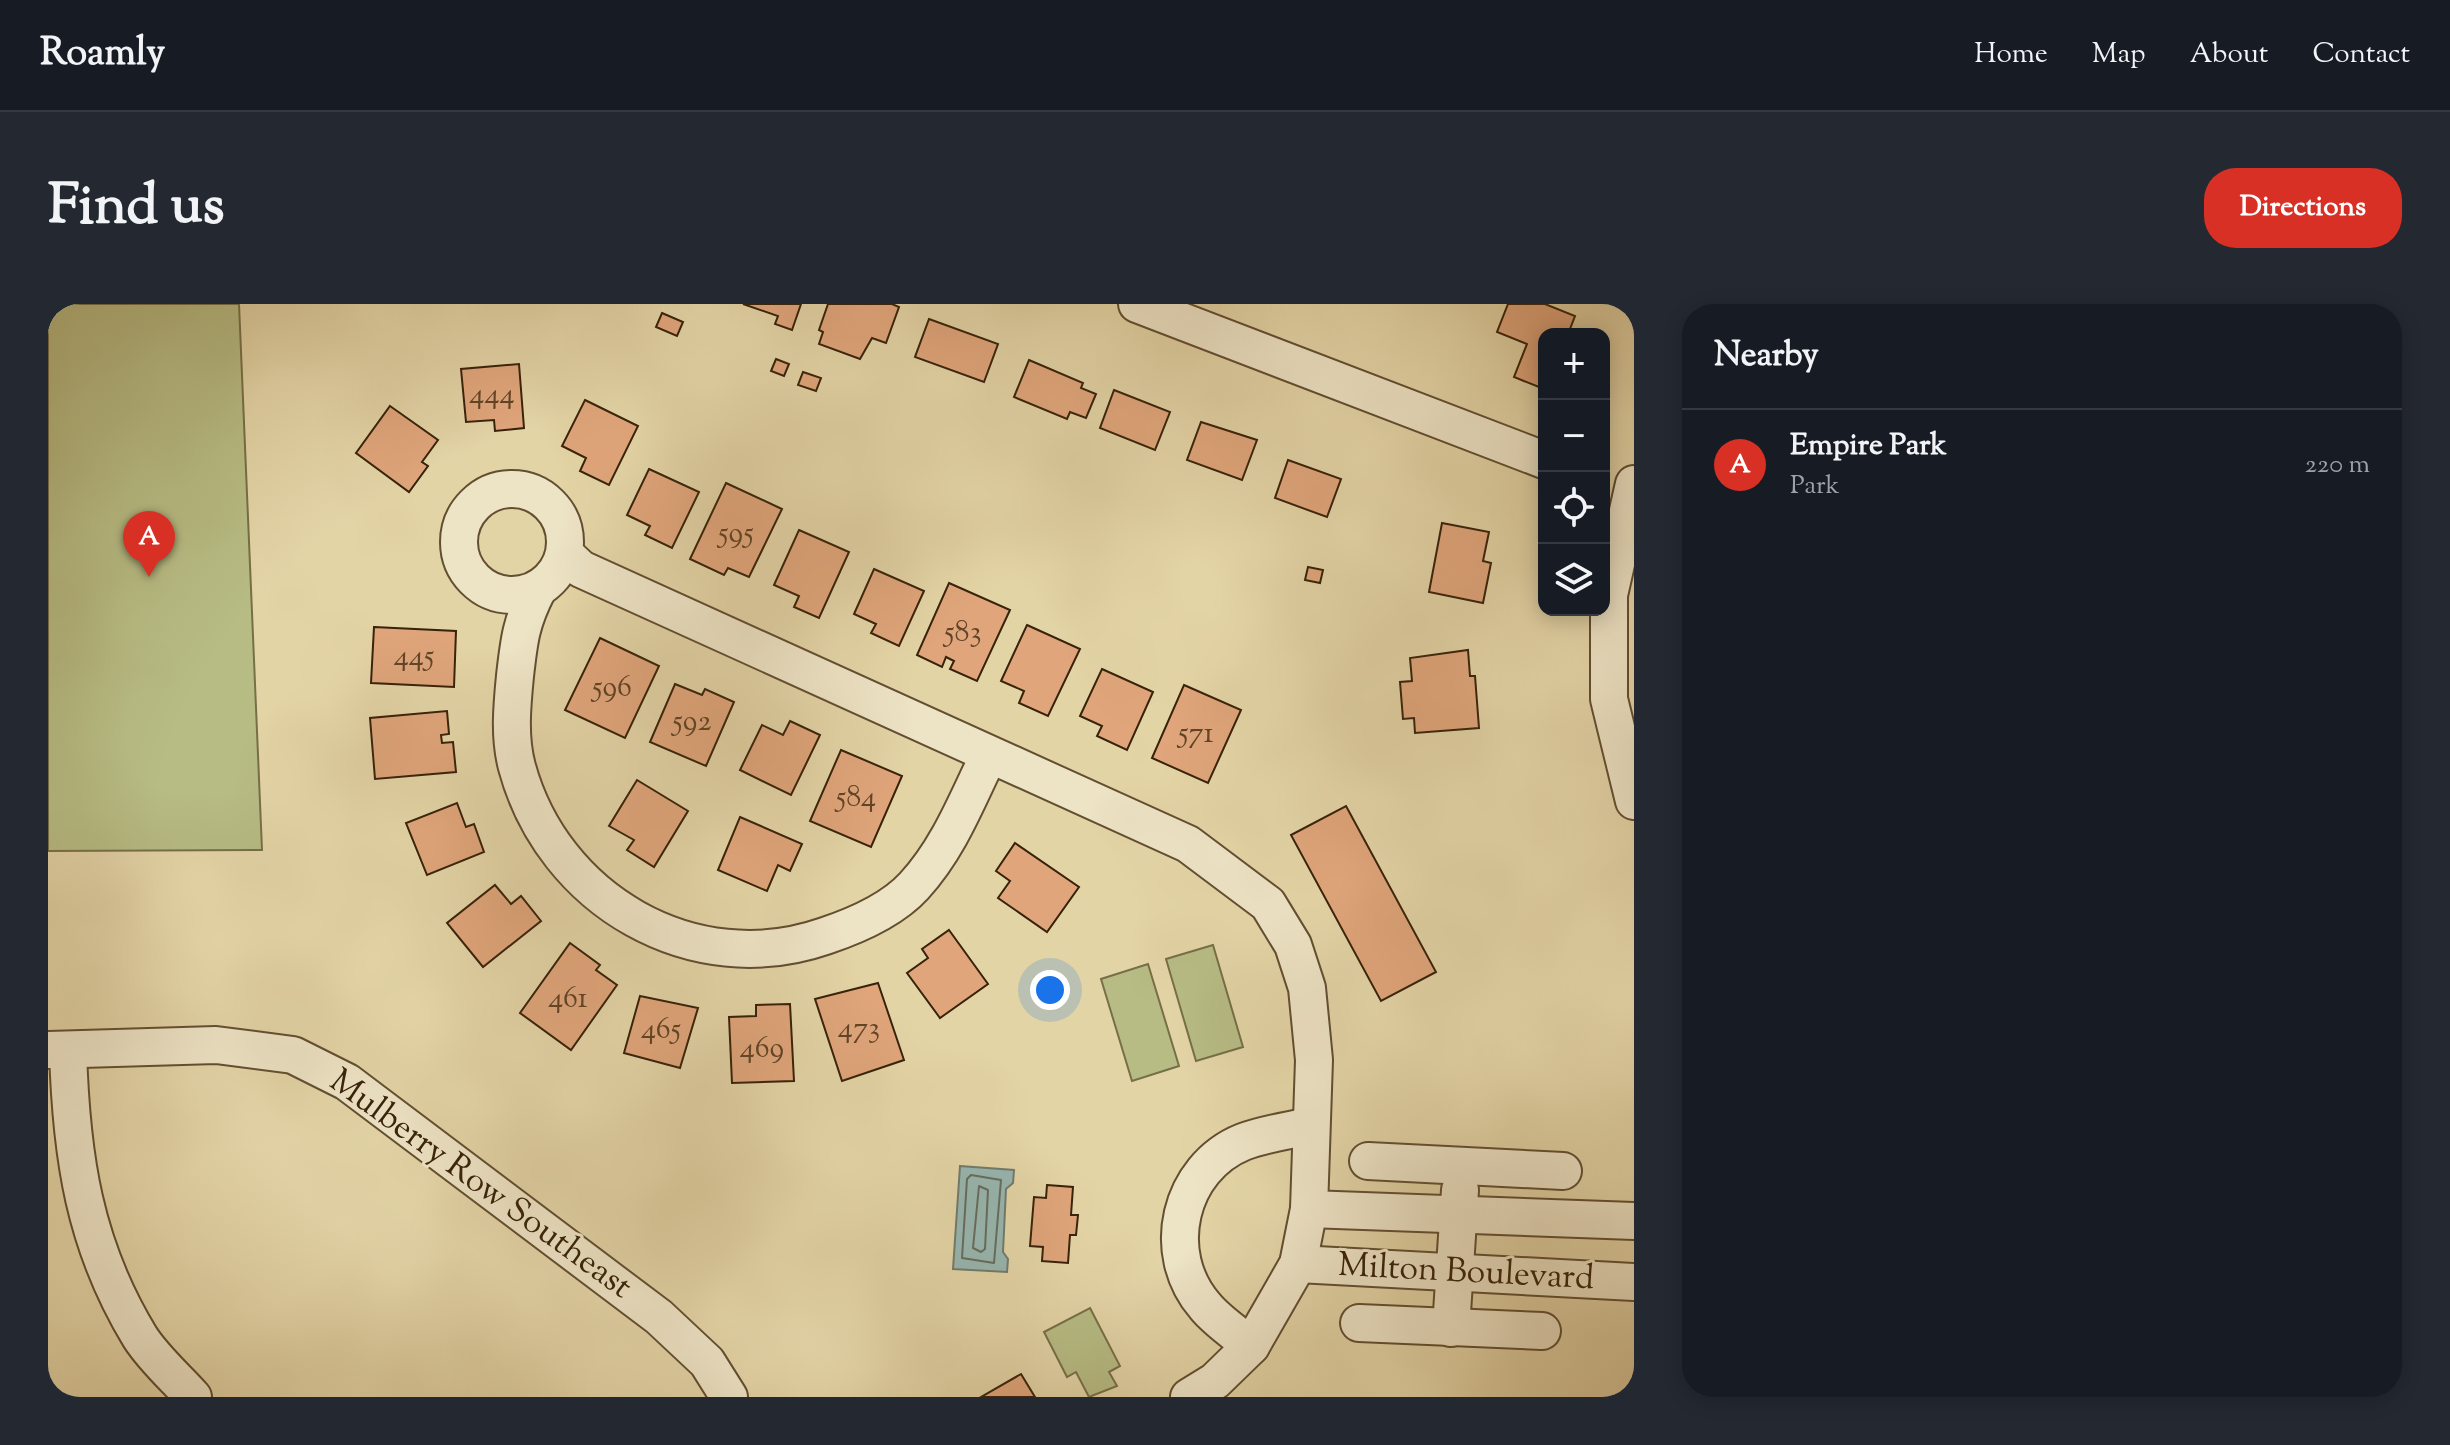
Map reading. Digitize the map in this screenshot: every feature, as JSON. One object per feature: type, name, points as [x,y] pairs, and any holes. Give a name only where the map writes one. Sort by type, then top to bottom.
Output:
[{"type":"street","points":[[1137,304],[1538,458]]},
{"type":"street","points":[[538,589],[501,595],[479,585],[465,570],[458,549],[458,536],[466,512],[485,495],[503,488],[524,489],[545,499],[561,518],[565,554],[558,571],[538,589],[521,622],[511,715],[516,765],[529,801],[563,859],[586,886],[625,914],[662,933],[743,950],[803,944],[858,925],[912,889],[943,851],[989,755]]},
{"type":"street","points":[[1626,488],[1609,595],[1609,699],[1634,801]]},
{"type":"street","points":[[565,554],[581,569],[1188,844],[1268,904],[1293,945],[1307,988],[1314,1060],[1309,1126],[1309,1209],[1298,1264],[1251,1346],[1215,1381],[1189,1397]]},
{"type":"street","name":"Mulberry Row Southeast","points":[[58,1050],[216,1045],[293,1055],[347,1082],[659,1317],[707,1362],[729,1397]]},
{"type":"street","points":[[58,1050],[87,1222],[112,1283],[142,1340],[193,1397]]},
{"type":"street","points":[[1251,1346],[1204,1305],[1184,1267],[1178,1236],[1181,1211],[1194,1182],[1220,1155],[1244,1142],[1309,1126]]},
{"type":"street","points":[[1368,1161],[1563,1171]]},
{"type":"street","points":[[1451,1328],[1461,1166]]},
{"type":"street","name":"Milton Boulevard","points":[[1309,1209],[1634,1221]]},
{"type":"street","name":"Milton Boulevard","points":[[1298,1264],[1634,1282]]},
{"type":"street","points":[[1359,1323],[1542,1331]]},
{"type":"green space","points":[[48,304],[239,304],[262,850],[48,851]]},
{"type":"green space","points":[[1213,945],[1243,1047],[1196,1061],[1166,959]]},
{"type":"green space","points":[[1148,964],[1179,1066],[1132,1081],[1101,979]]},
{"type":"green space","points":[[1090,1308],[1120,1366],[1109,1372],[1117,1386],[1089,1397],[1076,1372],[1067,1377],[1044,1332]]},
{"type":"water","points":[[960,1166],[1014,1170],[1013,1183],[1006,1189],[1003,1252],[1008,1259],[1007,1272],[953,1269]]},
{"type":"building","points":[[743,304],[801,304],[792,330],[775,324],[778,316]]},
{"type":"building","points":[[828,304],[892,304],[899,307],[886,343],[872,338],[860,359],[819,344],[823,332],[819,330]]},
{"type":"building","points":[[1508,304],[1545,304],[1575,316],[1570,328],[1538,328],[1538,387],[1514,377],[1527,344],[1497,332]]},
{"type":"building","points":[[662,313],[683,322],[677,336],[656,327]]},
{"type":"building","points":[[929,319],[998,344],[984,382],[915,357]]},
{"type":"building","points":[[776,359],[789,364],[784,376],[771,371]]},
{"type":"building","points":[[1029,360],[1083,383],[1081,388],[1096,394],[1086,418],[1070,412],[1067,419],[1014,397]]},
{"type":"building","points":[[519,364],[524,428],[495,431],[494,420],[466,422],[461,369]]},
{"type":"building","points":[[803,372],[821,378],[816,391],[798,385]]},
{"type":"building","points":[[1114,390],[1170,412],[1155,450],[1100,428]]},
{"type":"building","points":[[585,400],[638,426],[609,485],[580,471],[586,458],[562,446]]},
{"type":"building","points":[[390,406],[438,440],[422,462],[428,466],[409,492],[356,453]]},
{"type":"building","points":[[1201,422],[1257,440],[1242,480],[1187,460]]},
{"type":"building","points":[[1288,460],[1341,479],[1327,517],[1275,498]]},
{"type":"building","points":[[649,469],[699,492],[672,548],[645,535],[650,526],[627,515]]},
{"type":"building","points":[[726,483],[782,509],[749,577],[728,568],[724,575],[690,559]]},
{"type":"building","points":[[1442,523],[1489,532],[1483,561],[1491,563],[1483,603],[1429,592]]},
{"type":"building","points":[[799,530],[849,552],[819,618],[794,607],[799,596],[774,585]]},
{"type":"building","points":[[1308,567],[1323,570],[1320,583],[1305,580]]},
{"type":"building","points":[[874,569],[924,591],[899,646],[871,633],[876,624],[854,614]]},
{"type":"building","points":[[949,583],[1010,610],[977,681],[950,669],[954,661],[946,657],[942,667],[917,655]]},
{"type":"building","points":[[1027,625],[1080,649],[1048,716],[1019,703],[1024,691],[1001,681]]},
{"type":"building","points":[[374,627],[456,631],[454,687],[371,683]]},
{"type":"building","points":[[600,638],[659,666],[625,738],[565,710]]},
{"type":"building","points":[[1468,650],[1470,676],[1475,676],[1479,728],[1415,733],[1414,718],[1403,719],[1400,682],[1412,681],[1410,658]]},
{"type":"building","points":[[1102,669],[1153,692],[1127,750],[1097,736],[1102,726],[1080,716]]},
{"type":"building","points":[[675,684],[702,695],[705,689],[734,702],[706,766],[650,742]]},
{"type":"building","points":[[1184,685],[1241,710],[1208,783],[1152,758]]},
{"type":"building","points":[[447,711],[449,734],[441,735],[442,743],[453,742],[456,772],[375,779],[370,718]]},
{"type":"building","points":[[790,721],[820,735],[791,795],[740,770],[762,725],[783,735]]},
{"type":"building","points":[[841,750],[902,776],[871,847],[810,821]]},
{"type":"building","points":[[637,780],[688,811],[654,867],[627,850],[634,840],[609,826]]},
{"type":"building","points":[[457,803],[466,827],[474,824],[484,852],[427,875],[406,823]]},
{"type":"building","points":[[1346,806],[1436,972],[1381,1001],[1291,835]]},
{"type":"building","points":[[740,817],[802,844],[790,871],[778,865],[767,891],[718,870]]},
{"type":"building","points":[[1015,843],[1079,887],[1047,932],[998,898],[1010,881],[996,871]]},
{"type":"building","points":[[495,885],[511,904],[521,896],[541,921],[483,967],[447,923]]},
{"type":"building","points":[[949,930],[988,984],[940,1018],[907,973],[928,958],[922,949]]},
{"type":"building","points":[[570,943],[600,965],[596,970],[617,985],[571,1050],[520,1013]]},
{"type":"building","points":[[878,983],[904,1060],[842,1081],[815,999]]},
{"type":"building","points":[[640,996],[698,1008],[680,1068],[624,1053]]},
{"type":"building","points":[[790,1004],[794,1081],[732,1083],[729,1017],[756,1016],[756,1005]]},
{"type":"building","points":[[1047,1185],[1073,1187],[1071,1215],[1078,1215],[1076,1235],[1070,1235],[1068,1263],[1042,1261],[1043,1247],[1030,1246],[1034,1197],[1046,1198]]},
{"type":"building","points":[[1021,1374],[1035,1397],[981,1397]]},
{"type":"place","name":"Empire Park","points":[[149,577]]}]
